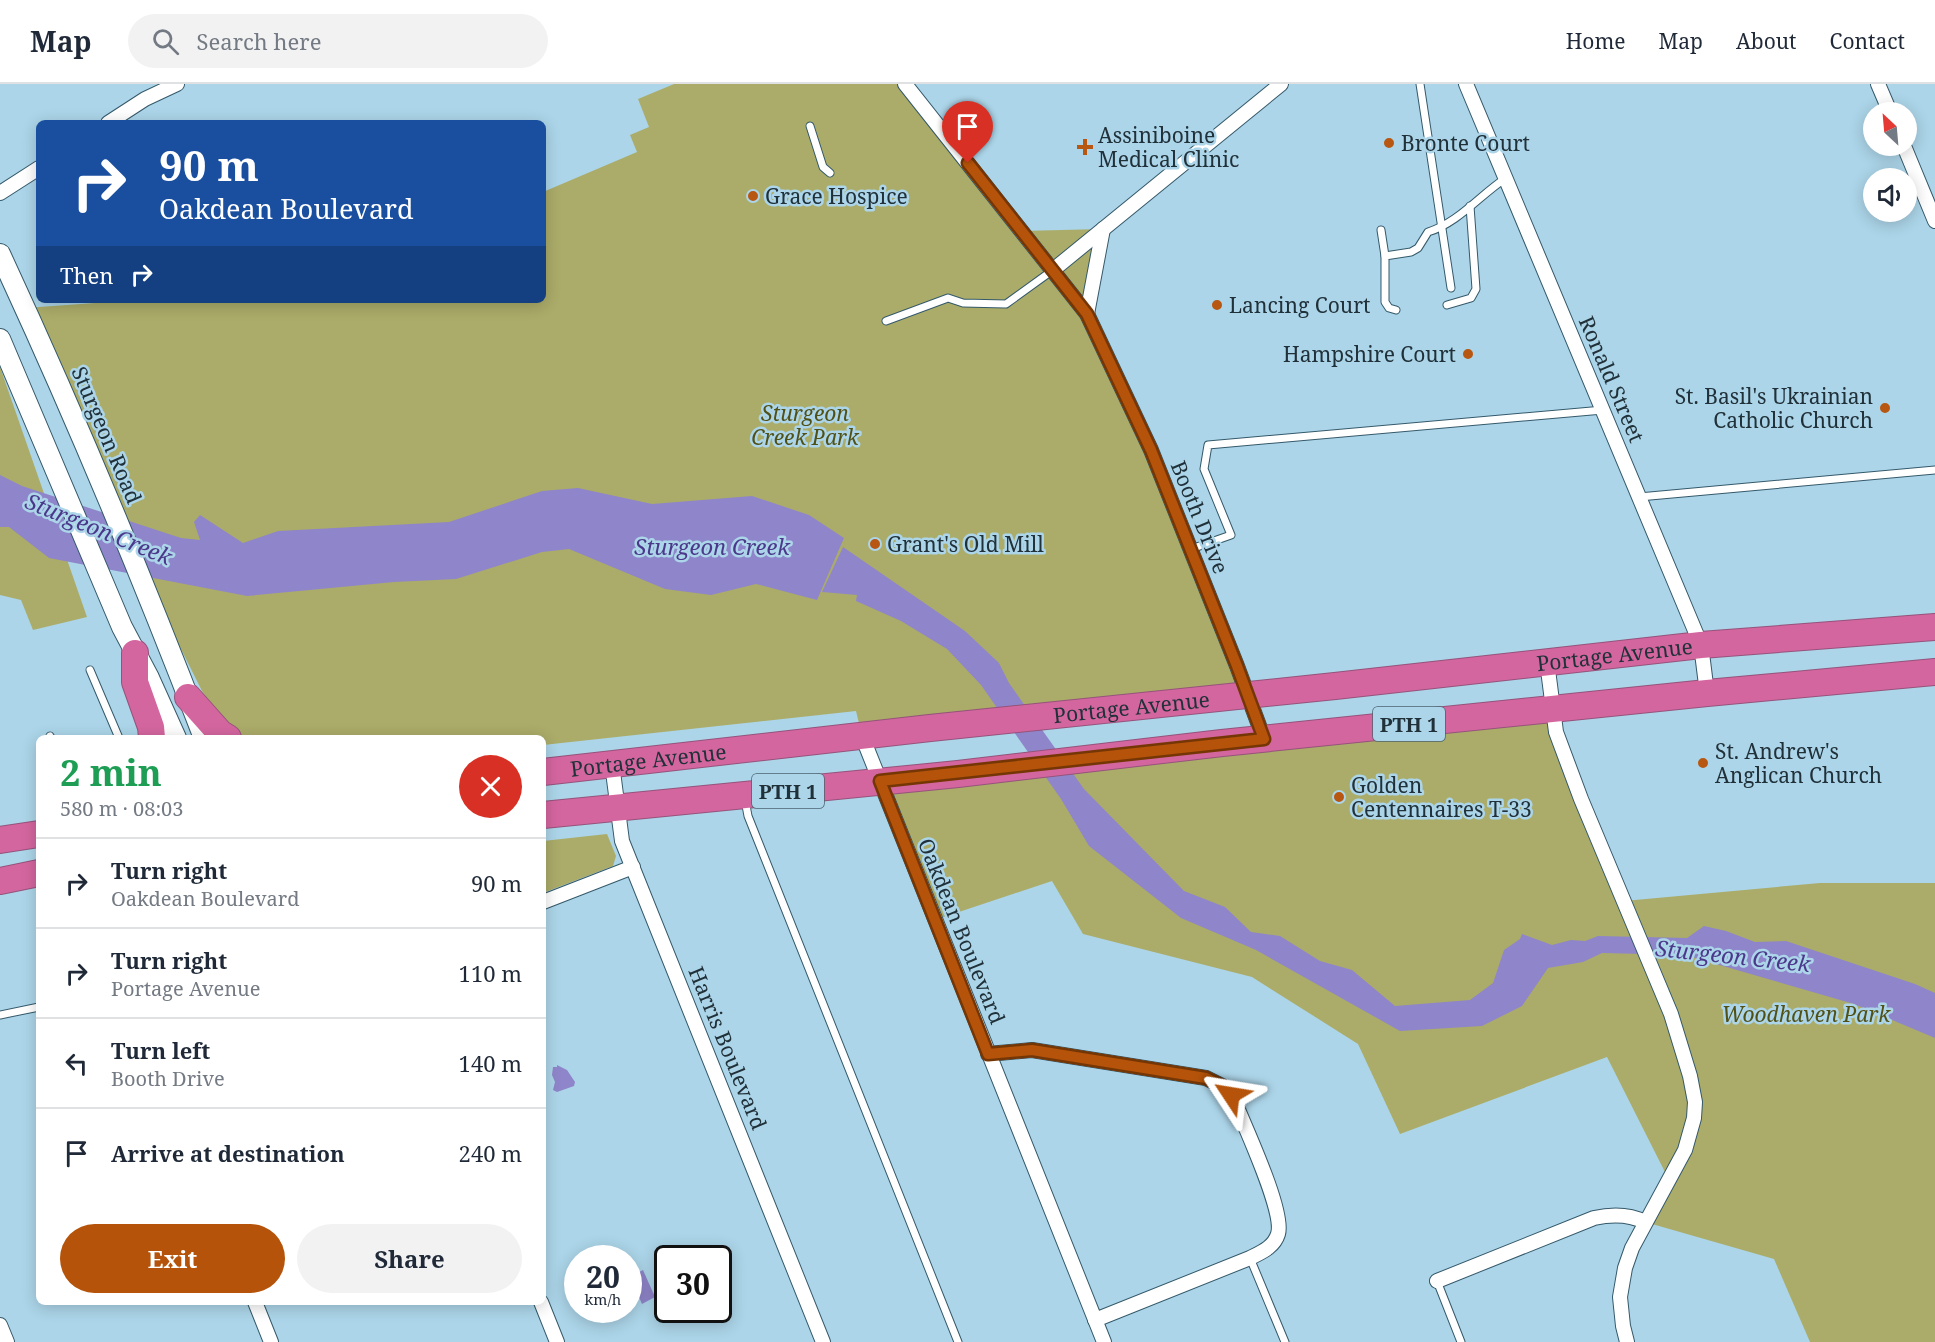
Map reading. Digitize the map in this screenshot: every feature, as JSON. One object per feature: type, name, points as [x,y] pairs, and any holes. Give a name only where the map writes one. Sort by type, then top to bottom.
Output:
[{"type":"highway","name":"Portage Avenue","points":[[546,772],[1701,645],[1935,627]]},
{"type":"highway","points":[[135,653],[135,682],[152,735]]},
{"type":"highway","name":"PTH 1","points":[[546,815],[958,774],[1264,739],[1707,693],[1935,672]]},
{"type":"highway","points":[[188,697],[223,735]]},
{"type":"highway","points":[[0,840],[36,834]]},
{"type":"highway","points":[[0,880],[36,874]]},
{"type":"main road","name":"Sturgeon Road","points":[[0,254],[90,453],[165,635],[203,735]]},
{"type":"main road","points":[[0,339],[122,627],[149,678],[175,735]]},
{"type":"street","points":[[113,120],[145,99],[177,84]]},
{"type":"street","name":"Booth Drive","points":[[905,84],[1087,314],[1151,450],[1264,739]]},
{"type":"street","points":[[1053,270],[1281,84]]},
{"type":"street","name":"Ronald Street","points":[[1466,84],[1701,645],[1707,693]]},
{"type":"street","points":[[1878,84],[1886,102]]},
{"type":"street","points":[[1908,156],[1935,221]]},
{"type":"street","points":[[0,193],[36,170]]},
{"type":"street","points":[[1087,314],[1103,229]]},
{"type":"street","points":[[1547,662],[1556,732],[1585,810],[1671,1014],[1690,1076],[1695,1102],[1694,1118],[1685,1150],[1632,1248],[1622,1283],[1621,1310],[1627,1342]]},
{"type":"street","name":"Oakdean Boulevard","points":[[861,736],[1104,1342]]},
{"type":"street","name":"Harris Boulevard","points":[[612,764],[622,841],[823,1342]]},
{"type":"street","points":[[546,901],[633,867]]},
{"type":"street","points":[[988,1054],[1032,1050],[1206,1078],[1222,1086],[1234,1100],[1278,1217],[1279,1229],[1274,1243],[1266,1250],[1250,1257],[1095,1320]]},
{"type":"street","points":[[1437,1281],[1594,1218],[1609,1215],[1628,1216],[1645,1222]]},
{"type":"street","points":[[256,1305],[271,1342]]},
{"type":"street","points":[[542,1305],[557,1342]]},
{"type":"street","points":[[0,1325],[7,1342]]},
{"type":"lane","points":[[1420,84],[1451,288]]},
{"type":"lane","points":[[810,126],[823,167],[830,173]]},
{"type":"lane","points":[[1385,256],[1411,252],[1418,248],[1428,232],[1443,227],[1487,190],[1506,178]]},
{"type":"lane","points":[[1447,304],[1471,298],[1476,289],[1470,206]]},
{"type":"lane","points":[[1381,230],[1385,256],[1386,302],[1389,308],[1396,310]]},
{"type":"lane","points":[[886,321],[948,298],[963,303],[1006,304],[1053,270]]},
{"type":"lane","points":[[1191,549],[1232,535],[1204,469],[1208,445],[1603,410]]},
{"type":"lane","points":[[1639,497],[1935,470]]},
{"type":"lane","points":[[90,670],[118,735]]},
{"type":"lane","points":[[744,795],[748,816],[958,1342]]},
{"type":"lane","points":[[0,1015],[36,1007]]},
{"type":"lane","points":[[1250,1257],[1285,1342]]},
{"type":"lane","points":[[1437,1281],[1461,1342]]},
{"type":"green space","name":"Sturgeon Creek Park","points":[[674,84],[905,84],[1021,231],[1103,229],[1087,314],[1248,695],[862,736],[856,711],[546,745],[546,735],[235,735],[202,691],[179,645],[165,635],[25,308],[95,303],[546,303],[546,191],[637,152],[630,135],[649,127],[638,99]]},
{"type":"green space","points":[[0,367],[87,617],[33,630],[21,600],[0,595]]},
{"type":"green space","name":"Woodhaven Park","points":[[1553,709],[1624,901],[1820,883],[1935,883],[1935,1342],[1810,1342],[1774,1259],[1645,1222],[1670,1182],[1607,1057],[1400,1134],[1358,1044],[1252,977],[1083,934],[1052,881],[935,920],[880,781]]},
{"type":"green space","points":[[607,834],[616,856],[613,866],[546,892],[546,841]]},
{"type":"water","name":"Sturgeon Creek","points":[[0,475],[22,486],[181,538],[200,540],[194,522],[200,515],[243,543],[278,531],[449,522],[542,491],[578,488],[652,504],[752,496],[809,515],[844,538],[817,600],[756,584],[711,595],[665,589],[569,549],[542,552],[456,579],[394,582],[247,596],[49,558],[9,527],[0,527]]},
{"type":"water","name":"Sturgeon Creek","points":[[843,547],[965,631],[999,663],[1009,683],[1084,789],[1184,891],[1225,907],[1251,932],[1280,936],[1320,961],[1352,970],[1395,1006],[1470,1000],[1493,983],[1504,950],[1520,939],[1522,934],[1552,945],[1571,940],[1585,941],[1598,936],[1687,938],[1704,926],[1726,931],[1755,942],[1786,941],[1915,984],[1935,993],[1935,1038],[1854,1004],[1685,955],[1602,953],[1583,962],[1548,968],[1522,1006],[1482,1026],[1400,1031],[1256,950],[1181,918],[1089,846],[1061,799],[981,685],[947,649],[901,621],[856,601],[857,595],[822,592]]},
{"type":"water","points":[[557,1065],[567,1070],[575,1082],[574,1086],[557,1092],[553,1090],[555,1082],[552,1075],[553,1067]]},
{"type":"water","points":[[642,1271],[654,1298],[642,1304]]},
{"type":"place","name":"Bronte Court","points":[[1389,143]]},
{"type":"place","name":"Assiniboine Medical Clinic","points":[[1085,147]]},
{"type":"place","name":"Grace Hospice","points":[[753,196]]},
{"type":"place","name":"Lancing Court","points":[[1217,305]]},
{"type":"place","name":"Hampshire Court","points":[[1468,354]]},
{"type":"place","name":"St. Basil's Ukrainian Catholic Church","points":[[1885,408]]},
{"type":"place","name":"Grant's Old Mill","points":[[875,544]]},
{"type":"place","name":"St. Andrew's Anglican Church","points":[[1703,763]]},
{"type":"place","name":"Golden Centennaires T-33","points":[[1339,797]]},
{"type":"route","points":[[968,163],[1087,314],[1151,450],[1264,739],[880,781],[988,1054],[1032,1050],[1206,1078],[1222,1086],[1231,1095]]}]
